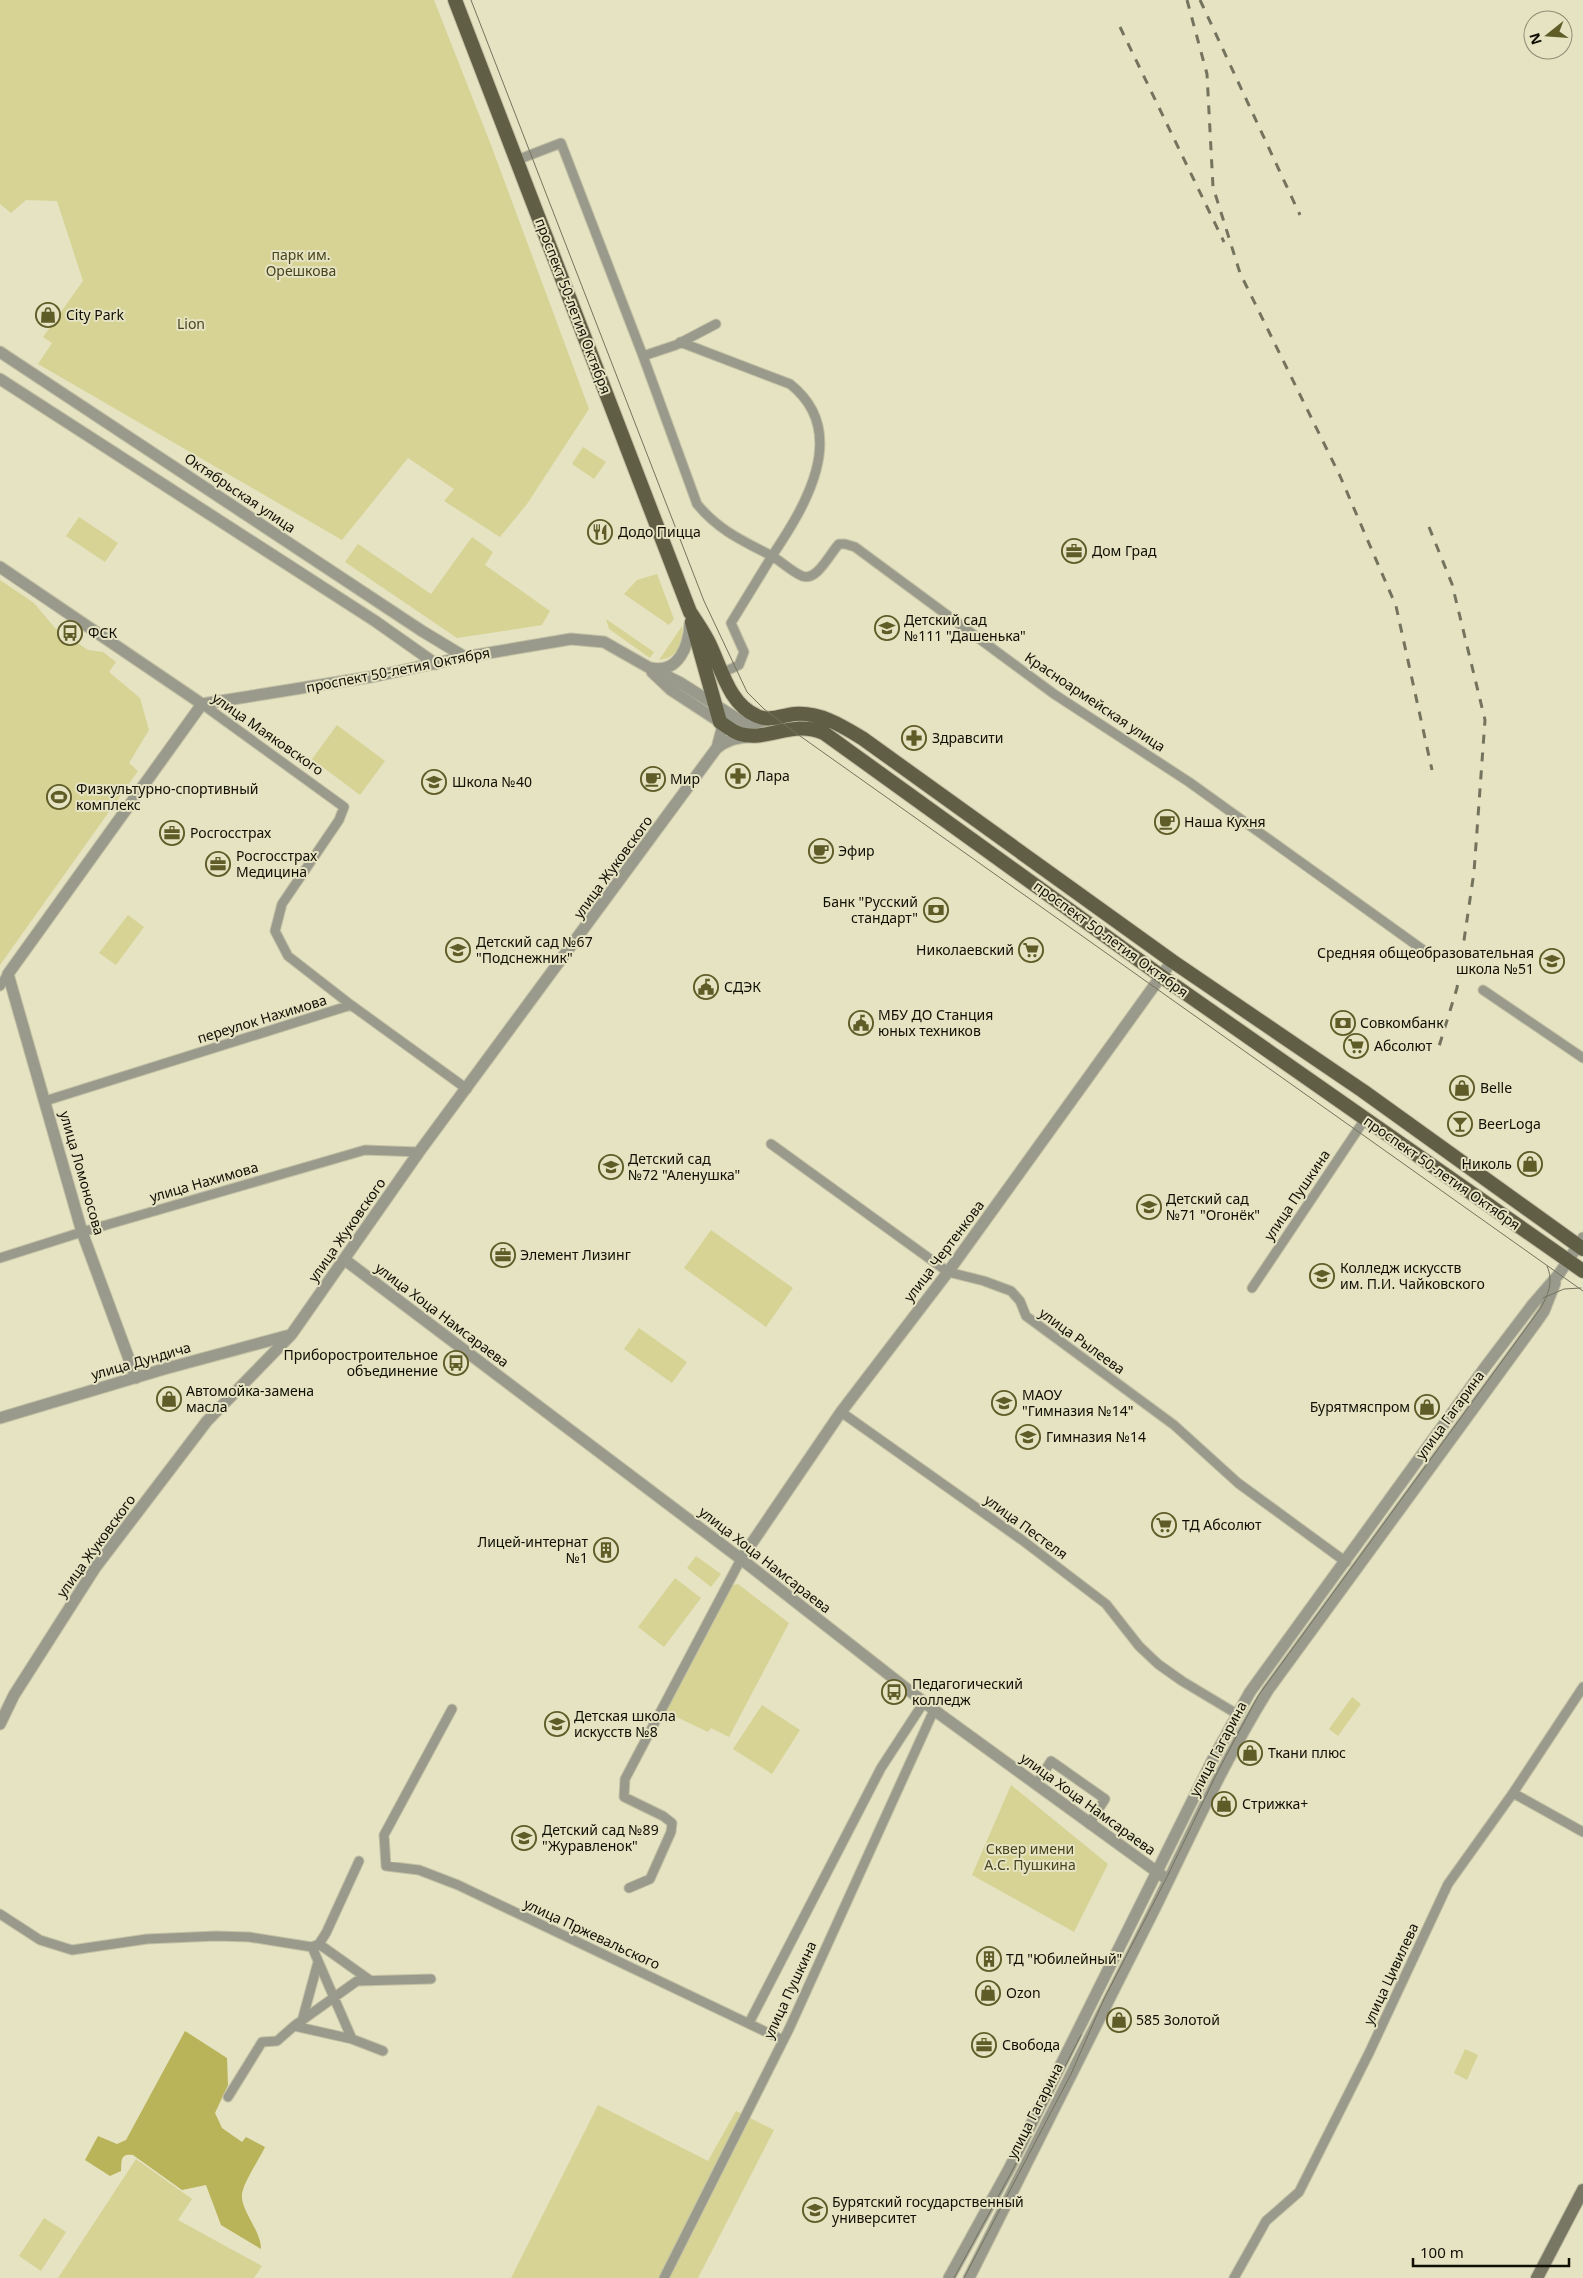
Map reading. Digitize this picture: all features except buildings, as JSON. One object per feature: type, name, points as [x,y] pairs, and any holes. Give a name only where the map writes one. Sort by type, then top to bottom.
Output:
[{"type":"main road","name":"проспект 50-летия Октября","points":[[455,0],[690,612],[696,641],[720,722],[740,734],[754,736],[798,728],[815,728],[824,733],[1161,976],[1583,1271]]},
{"type":"main road","name":"проспект 50-летия Октября","points":[[690,612],[708,642],[722,674],[736,698],[751,712],[766,719],[796,714],[814,716],[836,722],[849,730],[1172,961],[1363,1091],[1581,1244]]},
{"type":"main road","points":[[1537,2278],[1583,2190]]},
{"type":"street","points":[[517,160],[561,143],[643,356],[697,504],[710,521],[772,556]]},
{"type":"street","points":[[643,356],[680,342],[716,324]]},
{"type":"street","points":[[680,342],[790,384],[804,395],[810,405],[818,433],[820,459],[816,474],[802,509],[731,622],[744,652],[739,665],[722,674]]},
{"type":"street","name":"Октябрьская улица","points":[[0,352],[385,607],[465,657]]},
{"type":"street","points":[[0,379],[375,621],[436,664]]},
{"type":"street","points":[[102,445],[115,428]]},
{"type":"street","name":"Красноармейская улица","points":[[772,556],[804,577],[813,576],[839,544],[855,547],[1054,694],[1189,782],[1426,952]]},
{"type":"street","points":[[288,566],[300,550]]},
{"type":"street","points":[[0,567],[202,704]]},
{"type":"street","points":[[375,621],[385,607]]},
{"type":"street","points":[[648,667],[662,668],[672,664],[681,656],[689,640],[690,612]]},
{"type":"street","name":"проспект 50-летия Октября","points":[[202,704],[376,676],[548,641],[571,639],[604,642],[648,667]]},
{"type":"street","points":[[648,667],[679,682],[744,723],[752,724],[776,718]]},
{"type":"street","points":[[648,667],[671,690],[720,722],[722,729],[716,750]]},
{"type":"street","name":"улица Маяковского","points":[[0,986],[202,704],[344,807],[339,820],[282,904],[275,931],[288,956],[351,1006]]},
{"type":"street","points":[[716,750],[723,743],[732,739],[754,736]]},
{"type":"street","name":"улица Жуковского","points":[[0,1724],[14,1695],[95,1568],[208,1421],[291,1335],[419,1152],[716,750]]},
{"type":"street","name":"улица Чертенкова","points":[[741,1559],[841,1412],[948,1272],[1172,961]]},
{"type":"street","name":"улица Ломоносова","points":[[8,974],[82,1232],[136,1378]]},
{"type":"street","points":[[1483,990],[1583,1058]]},
{"type":"street","points":[[351,1006],[467,1089]]},
{"type":"street","name":"переулок Нахимова","points":[[46,1102],[351,1006]]},
{"type":"street","name":"улица Пушкина","points":[[1252,1288],[1365,1119]]},
{"type":"street","name":"улица Рылеева","points":[[771,1144],[948,1272],[984,1281],[1011,1291],[1020,1301],[1026,1316],[1174,1425],[1238,1483],[1346,1562]]},
{"type":"street","name":"улица Нахимова","points":[[0,1258],[82,1232],[365,1150],[419,1152]]},
{"type":"street","points":[[1559,1274],[1581,1244]]},
{"type":"street","name":"улица Хоца Намсараева","points":[[345,1260],[741,1559],[934,1710],[1168,1881]]},
{"type":"street","name":"улица Гагарина","points":[[949,2278],[1009,2169],[1036,2111],[1060,2070],[1096,1994],[1237,1714],[1250,1692],[1533,1304],[1559,1274]]},
{"type":"street","name":"улица Гагарина","points":[[969,2278],[1168,1881],[1220,1773],[1268,1690],[1535,1324],[1544,1311],[1559,1274]]},
{"type":"street","name":"улица Дундича","points":[[0,1418],[291,1335]]},
{"type":"street","name":"улица Пестеля","points":[[841,1412],[1022,1540],[1106,1604],[1139,1646],[1158,1664],[1182,1681],[1237,1714]]},
{"type":"street","points":[[629,1888],[650,1879],[671,1832],[672,1823],[663,1816],[624,1797],[625,1779],[741,1559]]},
{"type":"street","name":"улица Цивилева","points":[[1234,2278],[1266,2221],[1299,2192],[1369,2053],[1448,1884],[1513,1793],[1583,1687]]},
{"type":"street","name":"улица Пушкина","points":[[749,2023],[881,1768],[924,1702]]},
{"type":"street","name":"улица Пржевальского","points":[[452,1710],[384,1835],[386,1866],[419,1870],[458,1885],[783,2040]]},
{"type":"street","name":"улица Пушкина","points":[[664,2278],[783,2040],[934,1710]]},
{"type":"street","points":[[1036,1785],[1051,1761],[1105,1799],[1090,1824]]},
{"type":"street","points":[[1513,1793],[1583,1832]]},
{"type":"street","points":[[352,2039],[318,1962],[316,1946],[359,1861]]},
{"type":"street","points":[[0,1914],[40,1940],[72,1950],[147,1938],[216,1936],[249,1936],[316,1946],[371,1981]]},
{"type":"street","points":[[298,2023],[318,1962]]},
{"type":"street","points":[[228,2097],[262,2042],[277,2042],[298,2023],[356,1981],[431,1979]]},
{"type":"street","points":[[298,2023],[352,2039],[383,2051]]},
{"type":"green space","name":"парк им. Орешкова","points":[[0,0],[434,0],[491,145],[589,409],[527,504],[500,537],[444,501],[454,489],[408,458],[342,540],[38,364],[52,343],[43,337],[83,281],[57,201],[26,200],[11,213],[0,204]]},
{"type":"green space","points":[[583,447],[606,462],[594,479],[572,464]]},
{"type":"green space","points":[[79,517],[118,543],[105,562],[66,536]]},
{"type":"green space","points":[[472,537],[493,552],[485,565],[550,611],[542,625],[457,638],[345,562],[358,544],[431,594]]},
{"type":"green space","points":[[657,574],[674,619],[669,625],[624,594],[637,580]]},
{"type":"green space","name":"Физкультурно-спортивный комплекс","points":[[0,580],[34,603],[55,628],[88,650],[103,652],[116,662],[109,672],[140,698],[149,730],[129,763],[138,771],[0,965]]},
{"type":"green space","points":[[606,619],[654,652],[650,658],[609,629]]},
{"type":"green space","points":[[682,626],[681,644],[678,649],[671,657],[659,660]]},
{"type":"green space","points":[[337,725],[385,761],[360,795],[312,759]]},
{"type":"green space","points":[[128,915],[144,927],[116,965],[99,953]]},
{"type":"green space","points":[[711,1230],[793,1288],[766,1327],[684,1268]]},
{"type":"green space","points":[[639,1328],[687,1362],[672,1383],[624,1349]]},
{"type":"green space","points":[[696,1556],[721,1574],[711,1587],[687,1568]]},
{"type":"green space","points":[[675,1578],[701,1598],[664,1647],[638,1627]]},
{"type":"green space","points":[[738,1584],[789,1623],[729,1737],[711,1728],[708,1732],[666,1712],[730,1586]]},
{"type":"green space","points":[[1352,1697],[1361,1704],[1338,1736],[1329,1729]]},
{"type":"green space","points":[[762,1705],[800,1730],[772,1774],[733,1749]]},
{"type":"green space","name":"Сквер имени А.С. Пушкина","points":[[1011,1785],[1108,1864],[1074,1932],[972,1875]]},
{"type":"green space","points":[[1465,2049],[1478,2055],[1467,2080],[1454,2073]]},
{"type":"green space","points":[[598,2105],[708,2161],[736,2111],[774,2130],[698,2278],[511,2278]]},
{"type":"green space","points":[[136,2159],[192,2199],[178,2220],[262,2266],[254,2278],[58,2278]]},
{"type":"green space","points":[[44,2218],[66,2232],[41,2271],[19,2256]]},
{"type":"shaded area","points":[[185,2031],[227,2058],[228,2085],[215,2113],[222,2128],[242,2142],[246,2137],[265,2147],[242,2194],[244,2207],[258,2235],[261,2249],[221,2225],[206,2185],[182,2190],[133,2155],[125,2155],[122,2159],[121,2171],[110,2176],[85,2160],[98,2136],[117,2144],[126,2140]]},
{"type":"tram line","points":[[471,0],[704,601],[747,692],[764,709],[793,731],[1583,1291]]},
{"type":"tram line","points":[[964,2278],[1071,2074],[1104,1999],[1166,1879],[1217,1773],[1258,1696],[1540,1309],[1550,1283],[1547,1266]]},
{"type":"tram line","points":[[1543,1298],[1564,1289],[1581,1288]]},
{"type":"tram line","points":[[954,2278],[1012,2171],[1081,2035]]},
{"type":"railway","points":[[1187,0],[1207,74],[1213,187],[1240,273],[1340,476],[1396,606],[1432,770]]},
{"type":"railway","points":[[1200,0],[1300,215]]},
{"type":"railway","points":[[1120,27],[1224,242]]},
{"type":"railway","points":[[1429,527],[1452,584],[1485,720],[1474,872],[1457,988],[1437,1053]]},
{"type":"place","name":"City Park","points":[[48,315]]},
{"type":"place","name":"Додо Пицца","points":[[600,532]]},
{"type":"place","name":"Дом Град","points":[[1074,551]]},
{"type":"place","name":"Детский сад №111 \"Дашенька\"","points":[[887,628]]},
{"type":"place","name":"ФСК","points":[[70,633]]},
{"type":"place","name":"Здравсити","points":[[914,738]]},
{"type":"place","name":"Лара","points":[[738,776]]},
{"type":"place","name":"Мир","points":[[653,779]]},
{"type":"place","name":"Школа №40","points":[[434,782]]},
{"type":"place","name":"Физкультурно-спортивный комплекс","points":[[59,797]]},
{"type":"place","name":"Наша Кухня","points":[[1167,822]]},
{"type":"place","name":"Росгосстрах","points":[[172,833]]},
{"type":"place","name":"Эфир","points":[[821,851]]},
{"type":"place","name":"Росгосстрах Медицина","points":[[218,864]]},
{"type":"place","name":"Банк \"Русский стандарт\"","points":[[936,910]]},
{"type":"place","name":"Детский сад №67 \"Подснежник\"","points":[[458,950]]},
{"type":"place","name":"Николаевский","points":[[1031,950]]},
{"type":"place","name":"Средняя общеобразовательная школа №51","points":[[1552,961]]},
{"type":"place","name":"СДЭК","points":[[706,987]]},
{"type":"place","name":"МБУ ДО Станция юных техников","points":[[861,1023]]},
{"type":"place","name":"Совкомбанк","points":[[1343,1023]]},
{"type":"place","name":"Абсолют","points":[[1356,1046]]},
{"type":"place","name":"Belle","points":[[1462,1088]]},
{"type":"place","name":"BeerLoga","points":[[1460,1124]]},
{"type":"place","name":"Николь","points":[[1530,1164]]},
{"type":"place","name":"Детский сад №72 \"Аленушка\"","points":[[611,1167]]},
{"type":"place","name":"Детский сад №71 \"Огонёк\"","points":[[1149,1207]]},
{"type":"place","name":"Элемент Лизинг","points":[[503,1255]]},
{"type":"place","name":"Колледж искусств им. П.И. Чайковского","points":[[1322,1276]]},
{"type":"place","name":"Приборостроительное объединение","points":[[456,1363]]},
{"type":"place","name":"Автомойка-замена масла","points":[[169,1399]]},
{"type":"place","name":"МАОУ \"Гимназия №14\"","points":[[1004,1403]]},
{"type":"place","name":"Бурятмяспром","points":[[1427,1407]]},
{"type":"place","name":"Гимназия №14","points":[[1028,1437]]},
{"type":"place","name":"ТД Абсолют","points":[[1164,1525]]},
{"type":"place","name":"Лицей-интернат №1","points":[[606,1550]]},
{"type":"place","name":"Педагогический колледж","points":[[894,1692]]},
{"type":"place","name":"Детская школа искусств №8","points":[[557,1724]]},
{"type":"place","name":"Ткани плюс","points":[[1250,1753]]},
{"type":"place","name":"Стрижка+","points":[[1224,1804]]},
{"type":"place","name":"Детский сад №89 \"Журавленок\"","points":[[524,1838]]},
{"type":"place","name":"ТД \"Юбилейный\"","points":[[989,1959]]},
{"type":"place","name":"Ozon","points":[[988,1993]]},
{"type":"place","name":"585 Золотой","points":[[1119,2020]]},
{"type":"place","name":"Свобода","points":[[984,2045]]},
{"type":"place","name":"Бурятский государственный университет","points":[[815,2210]]},
{"type":"park label","name":"Lion","points":[[191,324]]}]
